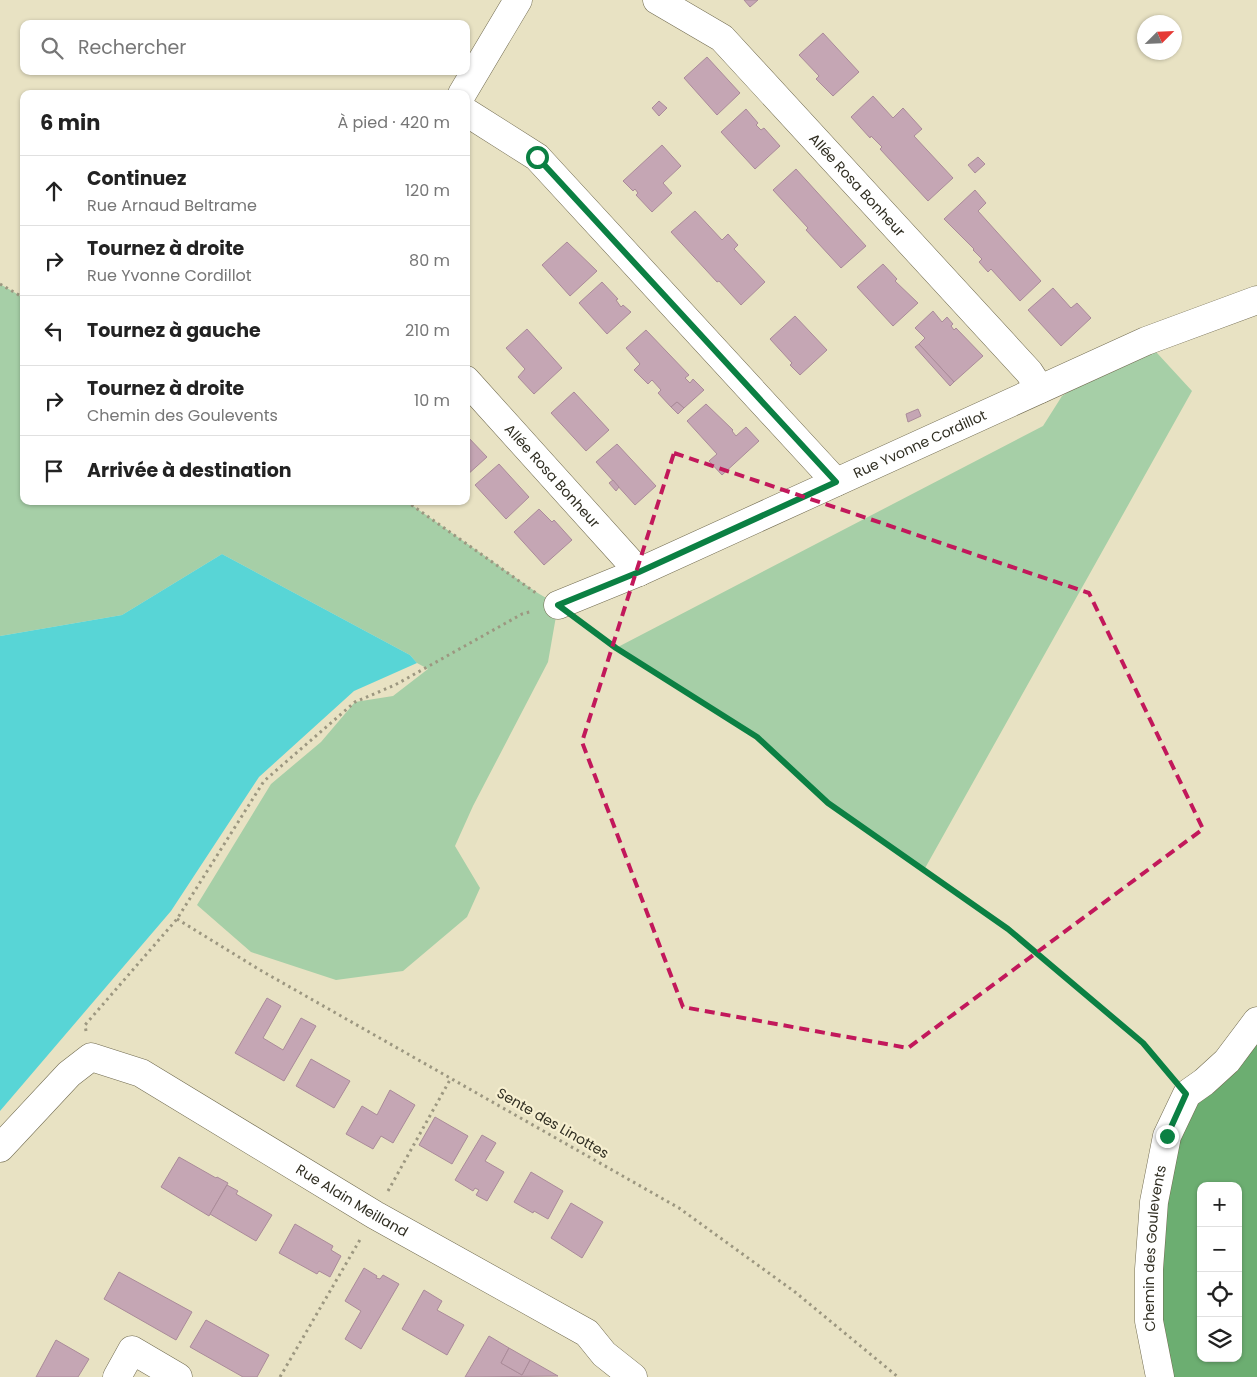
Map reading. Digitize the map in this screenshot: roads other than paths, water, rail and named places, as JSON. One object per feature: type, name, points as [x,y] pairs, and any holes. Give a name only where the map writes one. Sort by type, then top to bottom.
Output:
[{"type":"street","points":[[464,90],[518,0]]},
{"type":"street","name":"Allée Rosa Bonheur","points":[[657,0],[722,38],[1029,372],[1040,389]]},
{"type":"street","points":[[470,115],[537,157],[836,482]]},
{"type":"street","name":"Rue Yvonne Cordillot","points":[[558,605],[639,572],[1146,341],[1257,300]]},
{"type":"street","name":"Allée Rosa Bonheur","points":[[470,384],[639,572]]},
{"type":"street","name":"Chemin des Goulevents","points":[[1160,1377],[1149,1321],[1149,1269],[1154,1202],[1167,1136],[1186,1094],[1204,1082],[1227,1061],[1257,1022]]},
{"type":"street","name":"Rue Alain Meilland","points":[[0,1148],[69,1074],[91,1057],[140,1073],[375,1215],[587,1333],[604,1354],[633,1377]]},
{"type":"street","points":[[117,1377],[132,1350],[178,1377]]},
{"type":"water","points":[[222,554],[410,655],[417,663],[354,691],[259,777],[171,911],[0,1111],[0,636],[122,615]]}]
